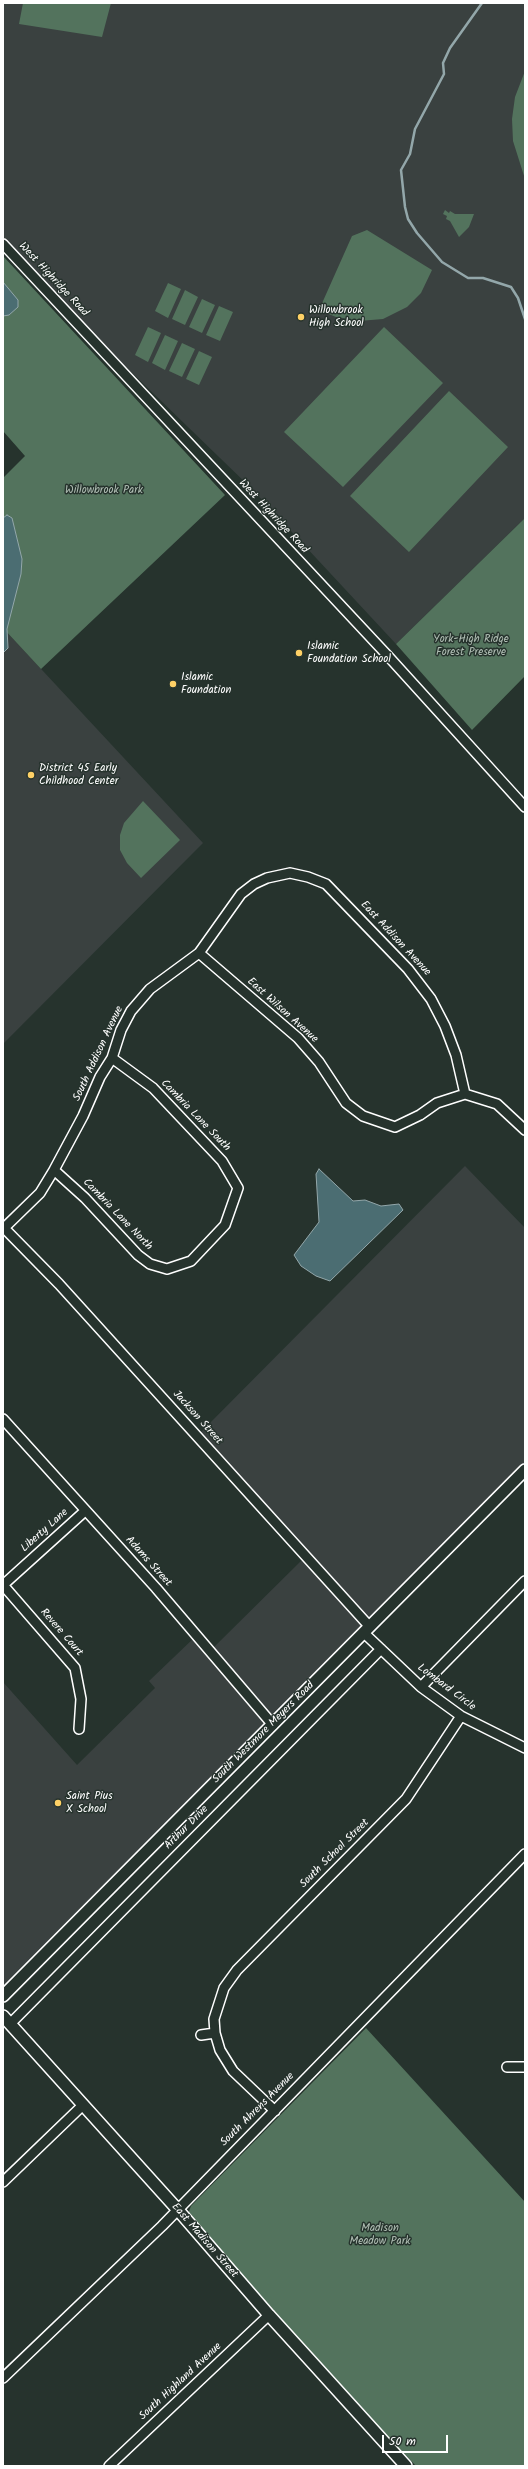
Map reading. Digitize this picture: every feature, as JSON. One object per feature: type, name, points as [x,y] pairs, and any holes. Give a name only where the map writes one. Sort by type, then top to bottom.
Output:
[{"type":"street","name":"West Highridge Road","points":[[3,244],[388,656],[525,808]]},
{"type":"street","name":"East Addison Avenue","points":[[270,877],[290,873],[308,877],[326,884],[408,969],[431,1000],[445,1026],[456,1055],[465,1094]]},
{"type":"street","name":"South Addison Avenue","points":[[3,1228],[40,1193],[54,1170],[84,1116],[100,1077],[112,1058],[121,1030],[140,999],[150,989],[200,953],[241,894],[254,884],[270,877]]},
{"type":"street","name":"East Wilson Avenue","points":[[200,953],[298,1038],[319,1062],[346,1103],[363,1116],[395,1127],[420,1115],[437,1103],[465,1094]]},
{"type":"street","name":"Cambria Lane South","points":[[112,1058],[154,1088],[222,1161],[238,1188],[223,1227]]},
{"type":"street","points":[[465,1094],[497,1104],[525,1130]]},
{"type":"street","name":"Cambria Lane North","points":[[54,1170],[85,1198],[138,1255],[150,1264],[167,1269],[182,1265],[196,1256],[223,1227]]},
{"type":"street","name":"Jackson Street","points":[[3,1228],[59,1284],[367,1630]]},
{"type":"street","name":"Adams Street","points":[[4,1420],[156,1588],[273,1725]]},
{"type":"street","name":"South Westmore Meyers Road","points":[[3,1996],[525,1470]]},
{"type":"street","name":"Liberty Lane","points":[[3,1585],[85,1511]]},
{"type":"street","points":[[421,1687],[525,1581]]},
{"type":"street","name":"Revere Court","points":[[3,1585],[75,1668],[81,1699],[79,1728]]},
{"type":"street","name":"Lombard Circle","points":[[367,1630],[381,1649],[421,1687],[461,1716],[525,1748]]},
{"type":"street","name":"Arthur Drive","points":[[7,2020],[381,1649]]},
{"type":"street","name":"South School Street","points":[[275,2111],[229,2066],[220,2050],[215,2033],[214,2019],[218,2002],[224,1988],[237,1970],[406,1799],[461,1716]]},
{"type":"street","name":"South Ahrens Avenue","points":[[3,2378],[178,2210],[525,1854]]},
{"type":"street","name":"East Madison Street","points":[[7,2020],[178,2210],[269,2315],[406,2466]]},
{"type":"street","points":[[201,2035],[215,2033]]},
{"type":"street","points":[[507,2067],[525,2067]]},
{"type":"street","points":[[3,2182],[83,2105]]},
{"type":"street","name":"South Highland Avenue","points":[[109,2466],[269,2315]]},
{"type":"shaded area","name":"Willowbrook High School","points":[[3,3],[525,3],[525,518],[396,644],[251,488],[94,336],[3,238]]},
{"type":"shaded area","points":[[3,628],[203,843],[3,1044]]},
{"type":"shaded area","points":[[465,1166],[525,1228],[525,1462],[369,1621],[200,1433]]},
{"type":"shaded area","points":[[303,1559],[364,1626],[271,1717],[212,1649]]},
{"type":"shaded area","points":[[196,1636],[266,1723],[3,1989],[3,1682],[77,1765],[155,1688],[149,1681]]},
{"type":"green space","points":[[23,3],[111,3],[102,37],[19,24]]},
{"type":"green space","points":[[525,71],[525,179],[513,141],[512,119],[515,97]]},
{"type":"green space","points":[[445,210],[449,213],[450,211],[455,214],[474,214],[469,227],[459,237],[450,221],[446,219],[447,216],[443,214]]},
{"type":"green space","points":[[367,230],[432,270],[421,293],[407,307],[383,319],[359,321],[336,317],[319,310],[352,236]]},
{"type":"green space","name":"Willowbrook Park","points":[[3,256],[225,495],[41,669],[3,628],[3,478],[25,456],[3,431]]},
{"type":"green space","points":[[168,283],[181,289],[168,318],[155,311]]},
{"type":"green space","points":[[185,290],[198,297],[185,325],[172,319]]},
{"type":"green space","points":[[202,299],[215,305],[202,333],[189,327]]},
{"type":"green space","points":[[219,306],[233,312],[220,341],[206,335]]},
{"type":"green space","points":[[148,327],[161,333],[148,362],[135,355]]},
{"type":"green space","points":[[384,327],[443,383],[343,487],[284,432]]},
{"type":"green space","points":[[165,335],[178,341],[165,370],[152,363]]},
{"type":"green space","points":[[182,343],[195,349],[182,377],[169,371]]},
{"type":"green space","points":[[199,351],[212,357],[199,385],[186,379]]},
{"type":"green space","points":[[449,391],[508,447],[409,552],[350,496]]},
{"type":"green space","name":"York-High Ridge Forest Preserve","points":[[525,518],[525,676],[472,730],[396,644]]},
{"type":"green space","points":[[143,801],[180,840],[141,878],[127,863],[120,850],[120,835],[124,823]]},
{"type":"green space","name":"Madison Meadow Park","points":[[366,2028],[525,2202],[525,2466],[416,2466],[345,2391],[188,2214],[191,2206]]},
{"type":"water","points":[[3,282],[18,300],[18,307],[9,315],[3,316]]},
{"type":"water","points":[[7,515],[12,518],[22,559],[21,574],[7,629],[8,648],[3,653],[3,518]]},
{"type":"water","points":[[319,1169],[353,1201],[365,1200],[381,1206],[399,1204],[403,1210],[330,1281],[316,1276],[301,1266],[294,1255],[319,1222],[316,1174]]},
{"type":"waterway","points":[[482,3],[450,48],[443,63],[444,74],[415,129],[410,154],[401,170],[405,207],[408,219],[417,233],[442,262],[468,278],[483,278],[511,287],[518,298],[525,319]]},
{"type":"place","name":"Willowbrook High School","points":[[301,317]]},
{"type":"place","name":"Islamic Foundation School","points":[[299,653]]},
{"type":"place","name":"Islamic Foundation","points":[[173,684]]},
{"type":"place","name":"District 45 Early Childhood Center","points":[[31,775]]},
{"type":"place","name":"Saint Pius X School","points":[[58,1803]]}]
